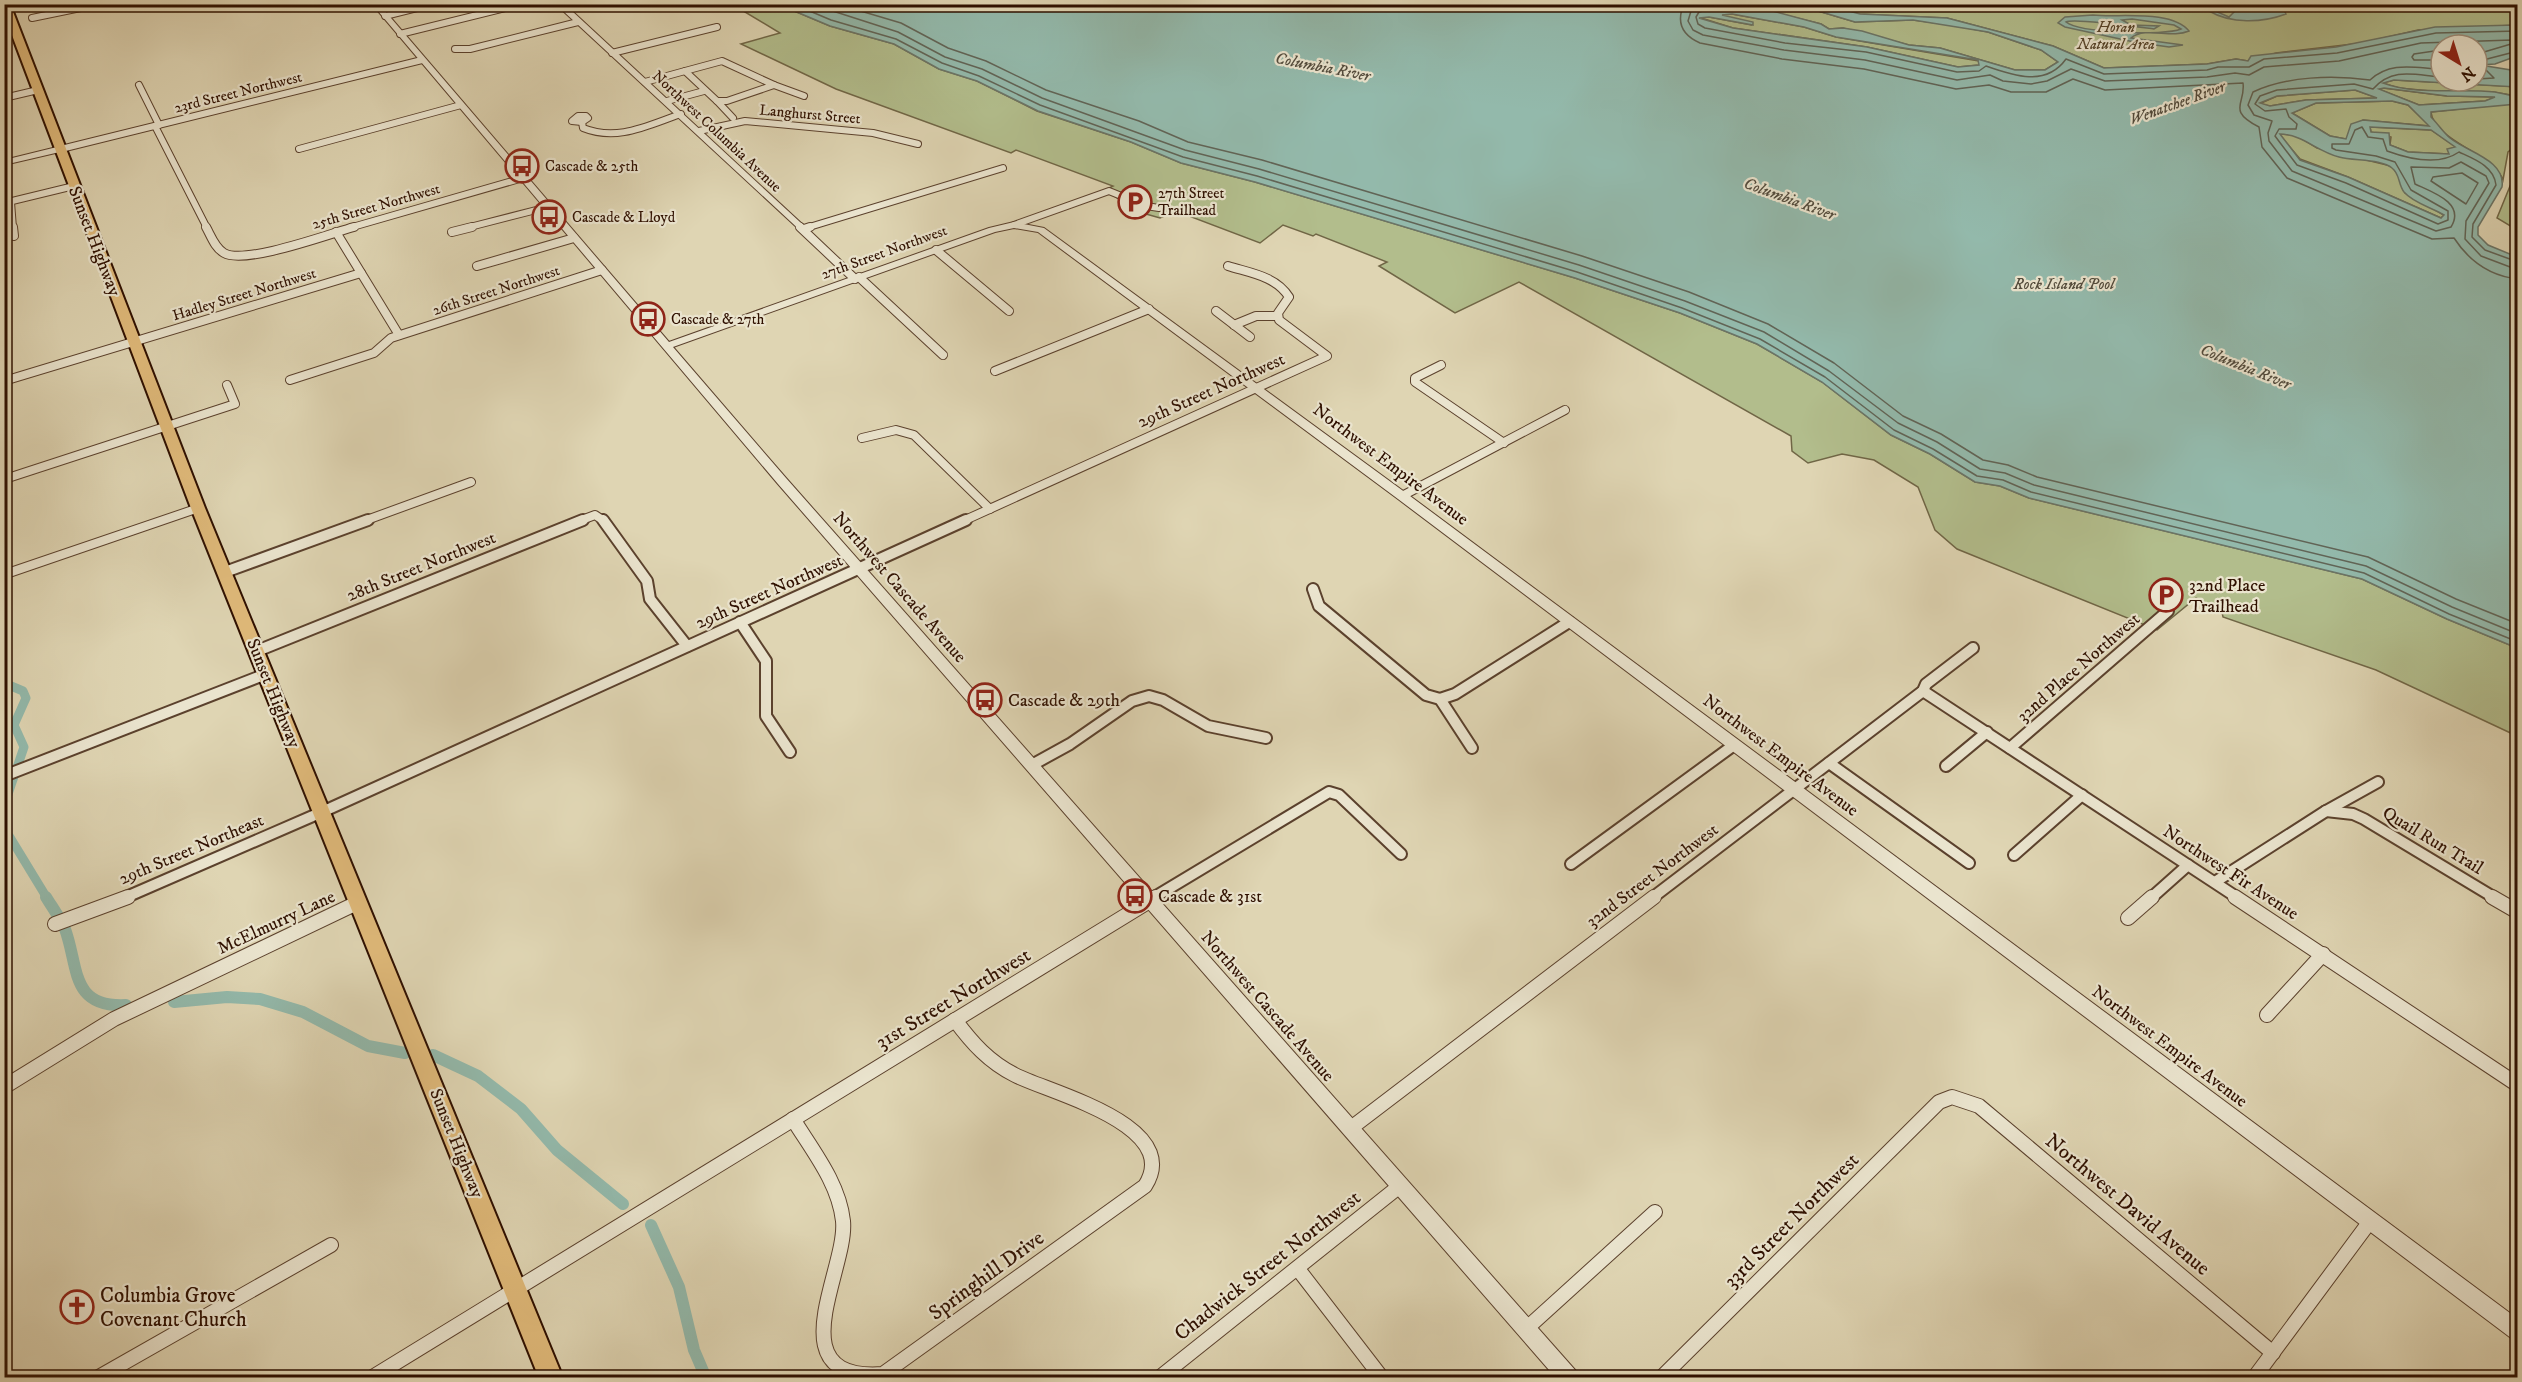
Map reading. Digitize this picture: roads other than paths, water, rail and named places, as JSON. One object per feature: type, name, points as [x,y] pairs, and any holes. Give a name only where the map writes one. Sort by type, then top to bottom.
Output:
[{"type":"highway","name":"Sunset Highway","points":[[5,4],[198,508],[551,1377]]},
{"type":"street","points":[[32,18],[100,4]]},
{"type":"street","name":"Northwest Cascade Avenue","points":[[375,4],[666,346],[1569,1377]]},
{"type":"street","points":[[384,16],[433,4]]},
{"type":"street","points":[[400,34],[522,4]]},
{"type":"street","name":"Northwest Columbia Avenue","points":[[560,4],[943,355]]},
{"type":"street","points":[[455,49],[470,49],[578,22]]},
{"type":"street","points":[[612,53],[717,27]]},
{"type":"street","points":[[717,53],[723,58],[722,62]]},
{"type":"street","name":"23rd Street Northwest","points":[[61,149],[422,60]]},
{"type":"street","points":[[645,82],[722,62],[804,96]]},
{"type":"street","points":[[685,71],[733,118]]},
{"type":"street","points":[[139,85],[157,125]]},
{"type":"street","points":[[717,101],[727,101],[774,85]]},
{"type":"street","points":[[4,98],[38,90]]},
{"type":"street","points":[[668,102],[705,92]]},
{"type":"street","points":[[299,149],[461,105]]},
{"type":"street","points":[[582,122],[583,128],[589,131],[618,134],[643,129],[681,114]]},
{"type":"street","name":"Langhurst Street","points":[[699,131],[745,121],[873,133],[918,144]]},
{"type":"street","name":"25th Street Northwest","points":[[157,125],[217,248],[225,254],[236,257],[258,254],[523,178]]},
{"type":"street","points":[[4,163],[61,149]]},
{"type":"street","points":[[804,229],[905,196],[950,186],[1004,168]]},
{"type":"street","points":[[14,236],[8,203],[74,186]]},
{"type":"street","name":"27th Street Northwest","points":[[666,346],[936,250],[1113,192],[1148,209],[1159,208]]},
{"type":"street","points":[[452,232],[548,207]]},
{"type":"street","name":"Northwest Empire Avenue","points":[[1014,225],[1030,226],[1045,232],[1795,789],[2517,1331]]},
{"type":"street","points":[[336,232],[399,335]]},
{"type":"street","points":[[477,266],[574,238]]},
{"type":"street","points":[[936,250],[1009,311]]},
{"type":"street","points":[[1228,266],[1274,282],[1285,288],[1289,297],[1278,316],[1256,316],[1233,325]]},
{"type":"street","name":"26th Street Northwest","points":[[290,380],[374,352],[399,335],[602,270]]},
{"type":"street","name":"Hadley Street Northwest","points":[[4,381],[361,273]]},
{"type":"street","points":[[995,371],[1149,309]]},
{"type":"street","points":[[1216,311],[1250,337]]},
{"type":"street","name":"29th Street Northwest","points":[[322,812],[1327,356],[1287,327],[1278,316]]},
{"type":"street","points":[[1441,364],[1415,378],[1415,382],[1504,443]]},
{"type":"street","points":[[11,477],[235,404],[226,385]]},
{"type":"street","points":[[1402,496],[1565,410]]},
{"type":"street","points":[[862,438],[896,430],[914,435],[990,509]]},
{"type":"street","points":[[225,573],[471,482]]},
{"type":"street","points":[[4,575],[198,508]]},
{"type":"street","name":"28th Street Northwest","points":[[257,651],[578,521],[598,516],[647,581],[650,599],[687,646]]},
{"type":"street","points":[[1313,589],[1319,606],[1426,695],[1440,699],[1455,694],[1569,621]]},
{"type":"street","name":"32nd Place Northwest","points":[[2010,747],[2168,611]]},
{"type":"street","points":[[740,622],[766,661],[766,716],[789,752]]},
{"type":"street","name":"32nd Street Northwest","points":[[1351,1128],[1923,691],[1926,684],[1973,648]]},
{"type":"street","points":[[4,776],[266,674]]},
{"type":"street","name":"Northwest Fir Avenue","points":[[1923,691],[2511,1078],[2517,1086]]},
{"type":"street","points":[[1032,765],[1071,744],[1132,701],[1149,696],[1162,700],[1208,726],[1266,738]]},
{"type":"street","points":[[1440,699],[1472,747]]},
{"type":"street","points":[[1946,766],[1987,732]]},
{"type":"street","points":[[1571,864],[1734,745]]},
{"type":"street","points":[[1829,763],[1968,863]]},
{"type":"street","points":[[2215,882],[2326,811],[2378,782]]},
{"type":"street","name":"31st Street Northwest","points":[[371,1377],[1329,792],[1339,795],[1401,854]]},
{"type":"street","points":[[2014,855],[2082,795]]},
{"type":"street","name":"Quail Run Trail","points":[[2326,811],[2353,814],[2364,819],[2517,912]]},
{"type":"street","name":"29th Street Northeast","points":[[55,924],[73,915],[140,892],[322,812]]},
{"type":"street","points":[[2128,918],[2188,865]]},
{"type":"street","name":"McElmurry Lane","points":[[4,1087],[100,1027],[359,902]]},
{"type":"street","points":[[2267,1015],[2323,954]]},
{"type":"street","name":"Springhill Drive","points":[[793,1119],[834,1189],[843,1221],[840,1265],[823,1324],[823,1344],[828,1357],[840,1371],[863,1377],[883,1374],[1145,1186],[1154,1168],[1151,1153],[1122,1120],[1096,1106],[1015,1075],[996,1064],[980,1052],[956,1020]]},
{"type":"street","name":"Northwest David Avenue","points":[[1952,1097],[1979,1106],[2273,1353]]},
{"type":"street","name":"33rd Street Northwest","points":[[1661,1377],[1939,1102],[1952,1097]]},
{"type":"street","name":"Chadwick Street Northwest","points":[[1159,1377],[1401,1185]]},
{"type":"street","points":[[1526,1329],[1655,1212]]},
{"type":"street","points":[[2254,1377],[2371,1220]]},
{"type":"street","points":[[96,1377],[331,1245]]},
{"type":"street","points":[[1298,1269],[1382,1377]]},
{"type":"water","name":"Rock Island Pool","points":[[1659,4],[1722,8],[1724,5],[1761,8],[1821,24],[1829,29],[1843,28],[1862,31],[1909,45],[1940,48],[2015,70],[2045,70],[2058,62],[2041,50],[1988,32],[1913,20],[1855,22],[1798,5],[1826,5],[1860,14],[1947,18],[2053,46],[2104,68],[2207,64],[2236,59],[2248,61],[2251,56],[2336,47],[2435,27],[2517,25],[2517,56],[2489,64],[2489,33],[2429,33],[2429,82],[2394,80],[2383,83],[2396,87],[2429,90],[2429,93],[2489,92],[2517,96],[2517,104],[2431,112],[2431,117],[2450,138],[2492,163],[2498,170],[2502,178],[2502,187],[2478,227],[2478,235],[2488,245],[2517,257],[2517,648],[2447,619],[2362,579],[2029,498],[2000,486],[1975,482],[1930,454],[1891,435],[1822,382],[1757,344],[1680,313],[1575,278],[1255,182],[1181,163],[1131,142],[1038,111],[977,81],[939,69],[894,44],[830,26],[780,5]],"holes":[[[1732,14],[1804,27],[1836,37],[1978,60],[1979,65],[1958,67],[1867,47],[1733,28],[1699,18],[1709,17],[1753,25],[1753,22],[1722,15]],[[2379,89],[2447,96],[2495,97],[2485,101],[2419,105]],[[2355,90],[2377,98],[2306,100],[2270,106],[2260,103],[2277,96]],[[2392,101],[2408,105],[2429,126],[2363,120],[2351,124],[2346,139],[2330,136],[2292,113],[2316,103]],[[2370,127],[2431,130],[2455,147],[2447,149],[2449,154],[2408,152],[2390,145],[2389,133],[2371,132]],[[2280,134],[2296,137],[2339,157],[2387,165],[2396,173],[2402,189],[2408,196],[2444,215],[2441,218],[2348,177],[2300,160]]]},
{"type":"water","points":[[2230,4],[2251,9],[2254,6],[2266,9],[2263,5],[2276,10],[2281,8],[2275,5],[2281,5],[2286,14],[2267,19],[2237,20],[2209,11],[2209,8],[2217,7],[2216,5],[2223,7],[2215,11],[2229,17],[2236,10]]},
{"type":"water","points":[[2093,15],[2157,17],[2181,24],[2189,31],[2174,34],[2144,33],[2131,38],[2183,45],[2169,47],[2065,27],[2058,23],[2065,17]],"holes":[[[2132,19],[2174,25],[2181,29],[2158,32],[2122,32],[2087,29],[2066,22],[2093,22],[2154,29],[2159,26],[2131,25],[2122,20]]]},
{"type":"water","name":"Rock Island Pool","points":[[2489,66],[2517,71],[2517,87],[2489,85]]},
{"type":"waterway","points":[[4,683],[23,691],[26,698],[14,725],[24,747],[7,797],[8,834],[47,898]]},
{"type":"waterway","points":[[46,897],[65,929],[76,971],[86,992],[95,1000],[108,1004],[126,1005]]},
{"type":"waterway","points":[[174,1002],[227,997],[260,999],[303,1012],[368,1046],[405,1053]]},
{"type":"waterway","points":[[433,1055],[478,1076],[521,1109],[557,1150],[623,1204]]},
{"type":"waterway","points":[[651,1225],[679,1287],[694,1350],[706,1378]]},
{"type":"place","name":"Cascade & 25th","points":[[522,166]]},
{"type":"place","name":"27th Street Trailhead","points":[[1135,202]]},
{"type":"place","name":"Cascade & Lloyd","points":[[549,217]]},
{"type":"place","name":"Cascade & 27th","points":[[648,319]]},
{"type":"place","name":"32nd Place Trailhead","points":[[2166,595]]},
{"type":"place","name":"Cascade & 29th","points":[[985,700]]},
{"type":"place","name":"Cascade & 31st","points":[[1135,896]]},
{"type":"place","name":"Columbia Grove Covenant Church","points":[[77,1307]]},
{"type":"park label","name":"Horan Natural Area","points":[[2116,36]]},
{"type":"water label","name":"Columbia River","points":[[1323,66]]},
{"type":"water label","name":"Wenatchee River","points":[[2177,102]]},
{"type":"water label","name":"Columbia River","points":[[1790,198]]},
{"type":"water label","name":"Columbia River","points":[[2246,366]]}]
